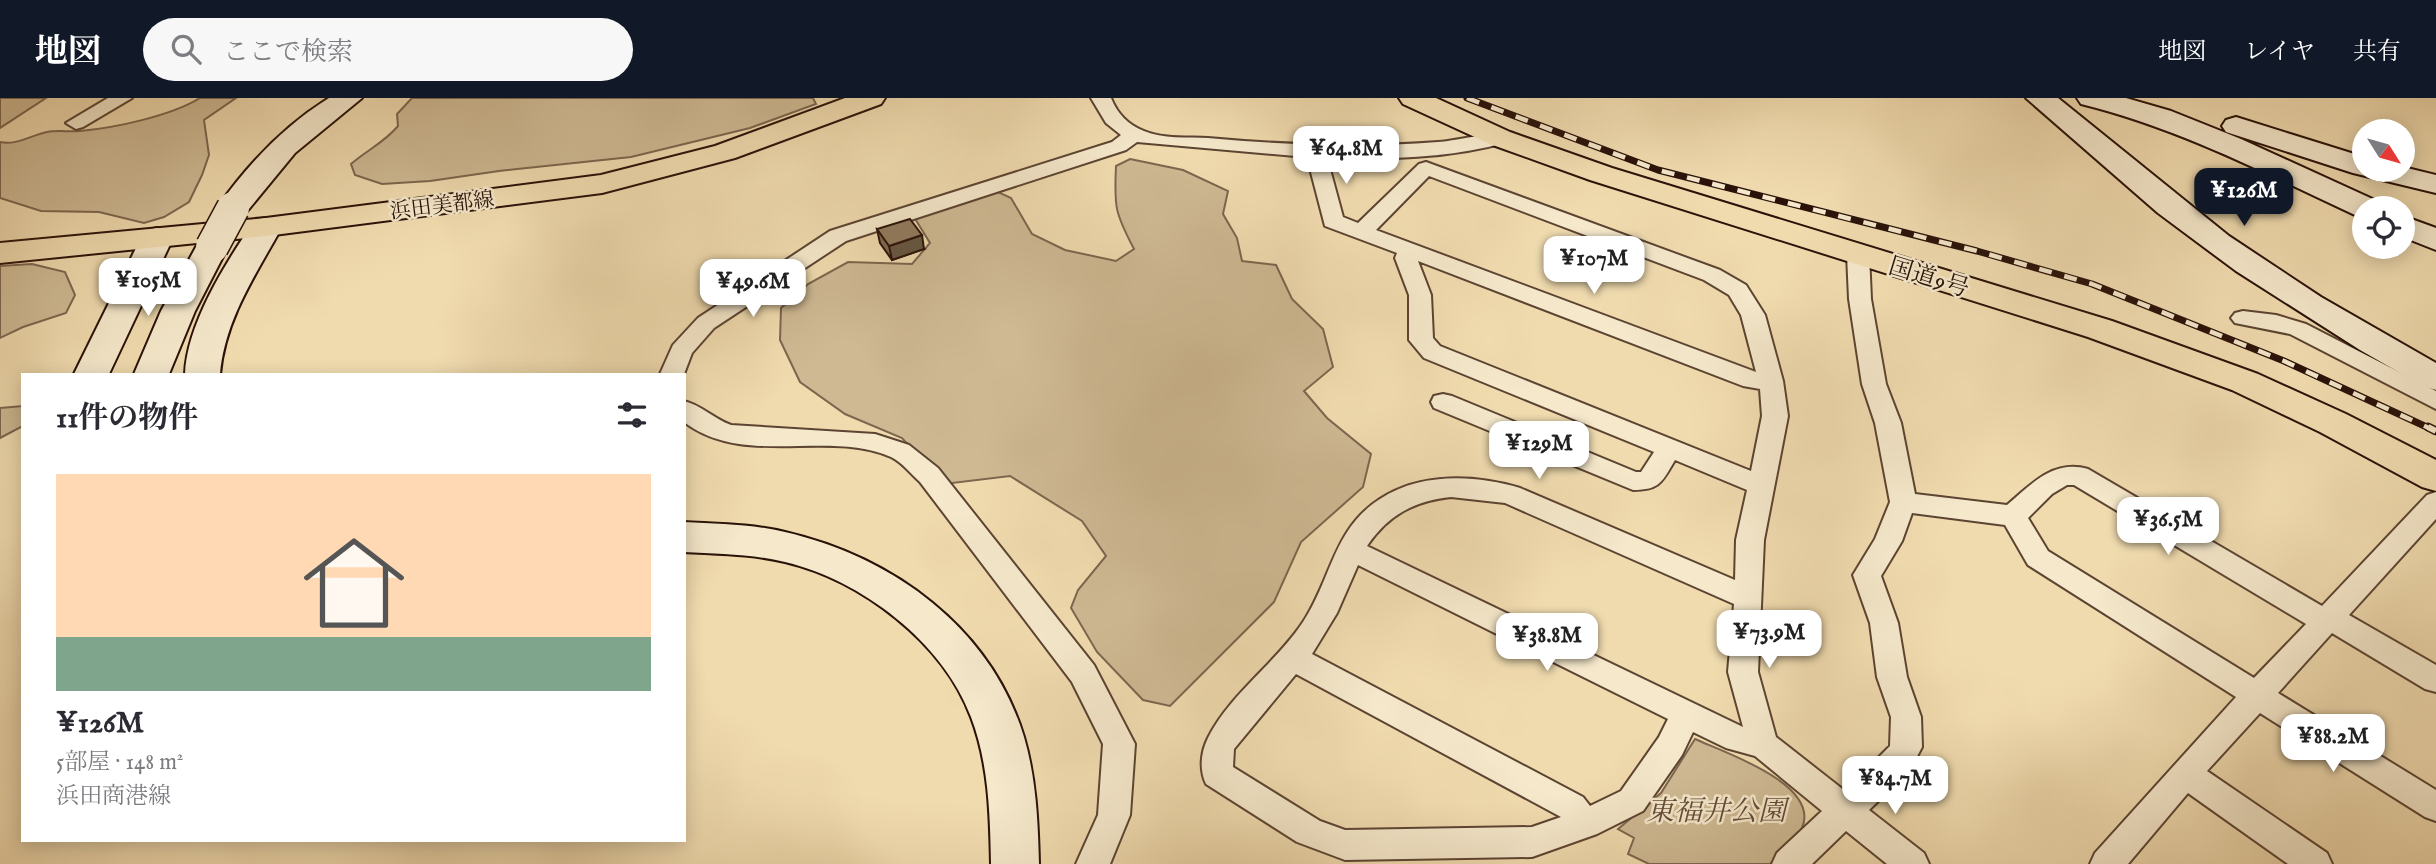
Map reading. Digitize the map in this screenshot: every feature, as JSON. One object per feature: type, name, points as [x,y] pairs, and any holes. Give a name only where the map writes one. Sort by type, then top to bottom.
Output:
[{"type":"main road","points":[[151,373],[178,311],[233,208],[285,143],[348,98]]},
{"type":"main road","name":"浜田美都線","points":[[0,253],[266,227],[602,184],[725,152],[871,98]]},
{"type":"main road","name":"国道9号","points":[[1413,98],[1500,138],[1601,174],[2100,330],[2245,382],[2333,423],[2436,477]]},
{"type":"main road","points":[[2040,98],[2187,220],[2244,262],[2320,312],[2436,378]]},
{"type":"main road","points":[[2091,98],[2198,133],[2352,202]]},
{"type":"main road","points":[[2160,98],[2281,142],[2352,163]]},
{"type":"main road","points":[[2415,179],[2436,184]]},
{"type":"main road","points":[[202,373],[212,331],[266,227]]},
{"type":"main road","points":[[2415,230],[2436,240]]},
{"type":"main road","points":[[91,373],[157,238]]},
{"type":"main road","points":[[686,537],[785,547],[836,562],[872,582],[916,612],[955,650],[986,697],[1004,751],[1014,814],[1015,864]]},
{"type":"main road","points":[[686,551],[785,547]]},
{"type":"street","points":[[76,122],[122,98]]},
{"type":"street","points":[[1101,98],[1115,122],[1134,135],[1147,139],[1316,154],[1382,153],[1476,146],[1500,138]]},
{"type":"street","points":[[672,373],[681,350],[706,323],[838,236],[1119,146],[1134,135]]},
{"type":"street","points":[[1316,154],[1333,221],[1752,380],[1771,381]]},
{"type":"street","points":[[1362,231],[1426,168],[1712,275],[1738,290],[1753,315],[1771,381],[1775,416],[1750,540],[1743,672],[1763,744]]},
{"type":"street","points":[[1409,250],[1406,258],[1420,295],[1421,340],[1424,347],[1441,357],[1761,485]]},
{"type":"street","points":[[1789,864],[1899,760],[1906,747],[1906,717],[1892,677],[1884,623],[1867,575],[1888,541],[1903,502],[1888,423],[1874,384],[1860,299],[1858,254]]},
{"type":"street","points":[[2243,318],[2276,322],[2298,329],[2436,401]]},
{"type":"street","points":[[1443,402],[1633,481],[1650,479],[1670,448]]},
{"type":"street","points":[[686,411],[698,423],[743,436],[853,438],[901,452],[929,475],[1083,674],[1119,744],[1114,815],[1093,864]]},
{"type":"street","points":[[1903,502],[2013,516],[2056,478],[2070,474],[2079,477],[2436,680]]},
{"type":"street","points":[[1686,713],[1671,746],[1632,801],[1585,824],[1532,842],[1345,845],[1309,832],[1217,774],[1219,746],[1322,615],[1349,549],[1361,530],[1392,503],[1431,490],[1474,488],[1511,495],[1749,598]]},
{"type":"street","points":[[2107,864],[2185,773],[2436,502]]},
{"type":"street","points":[[2013,516],[2038,558],[2436,807]]},
{"type":"street","points":[[1349,549],[1737,739],[1763,744],[1912,864]]},
{"type":"street","points":[[1291,657],[1572,807],[1585,824]]},
{"type":"street","points":[[2185,773],[2315,864]]},
{"type":"green space","points":[[0,98],[46,98],[0,128]]},
{"type":"green space","points":[[200,98],[236,98],[204,120],[209,155],[202,175],[189,202],[164,217],[144,223],[99,212],[41,211],[0,198],[0,142],[18,141],[47,132],[80,131],[125,124],[158,116]]},
{"type":"green space","points":[[412,98],[813,98],[816,104],[750,128],[631,157],[430,181],[382,184],[355,175],[351,164],[393,132],[398,126],[397,114]]},
{"type":"green space","points":[[1130,159],[1183,170],[1228,191],[1223,214],[1237,238],[1242,261],[1276,265],[1292,299],[1323,329],[1333,367],[1304,391],[1327,418],[1371,454],[1363,487],[1301,542],[1274,602],[1170,706],[1143,700],[1097,652],[1071,608],[1078,590],[1106,556],[1082,521],[1010,476],[944,484],[902,438],[845,414],[800,382],[780,340],[781,308],[808,284],[848,262],[912,264],[930,243],[914,217],[996,191],[1011,198],[1032,234],[1065,250],[1116,261],[1134,249],[1119,218],[1115,191],[1116,166]]},
{"type":"green space","points":[[32,264],[65,272],[75,295],[66,313],[23,327],[0,338],[0,266]]},
{"type":"green space","points":[[21,406],[21,427],[0,438],[0,408]]},
{"type":"green space","name":"東福井公園","points":[[1695,739],[1766,772],[1797,797],[1804,812],[1802,828],[1792,843],[1770,864],[1649,864],[1628,854],[1634,838],[1618,829],[1661,793]]},
{"type":"building","points":[[910,219],[922,235],[889,246],[877,229]]},
{"type":"railway","points":[[1467,98],[1658,170],[1977,251],[2092,284],[2284,361],[2431,429]]},
{"type":"railway","points":[[2428,427],[2436,431]]}]
